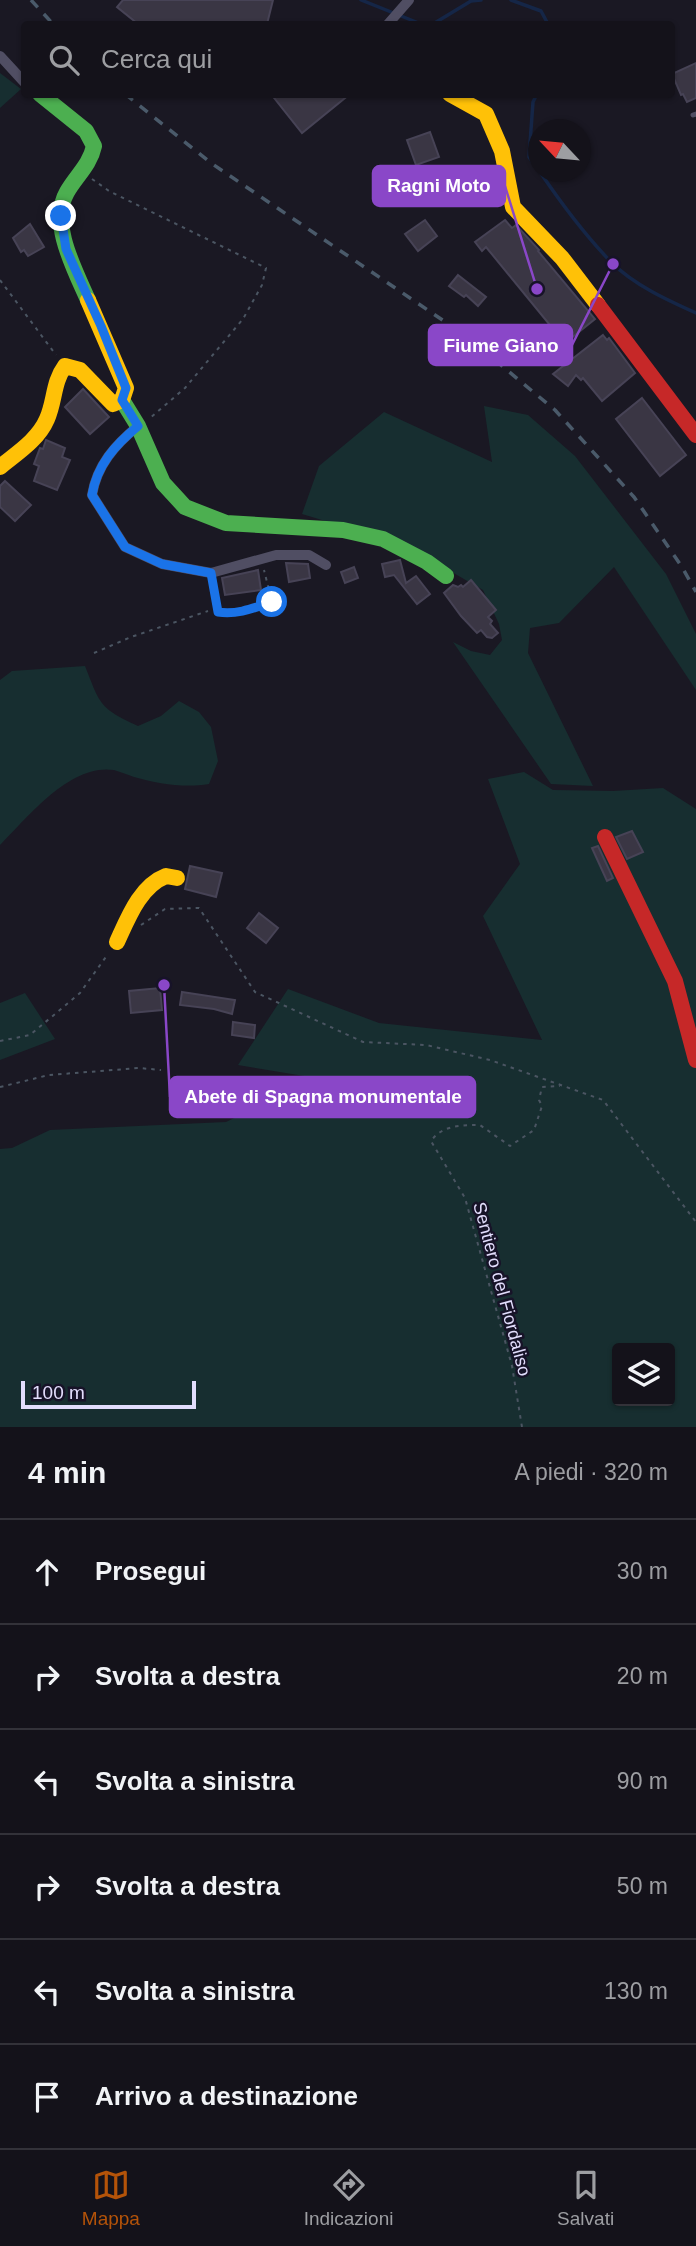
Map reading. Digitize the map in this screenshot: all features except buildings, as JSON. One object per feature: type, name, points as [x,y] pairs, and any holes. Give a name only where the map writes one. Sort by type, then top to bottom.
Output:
[{"type":"street","points":[[391,21],[409,0]]},
{"type":"street","points":[[0,56],[21,79]]},
{"type":"street","points":[[0,467],[35,437],[45,422],[51,407],[57,375],[65,366],[75,366],[88,375],[102,397],[114,404],[122,400],[126,388],[66,249],[61,216],[63,199],[91,159],[94,146],[86,131],[45,98]]},
{"type":"street","points":[[457,98],[486,114],[502,151],[513,207],[562,258],[696,435]]},
{"type":"street","points":[[122,400],[138,426],[163,483],[185,507],[226,523],[343,530],[383,539],[428,562],[446,576]]},
{"type":"street","points":[[138,426],[114,446],[95,479],[92,495],[125,547],[162,564],[211,573],[275,555],[309,555],[326,565]]},
{"type":"street","points":[[605,837],[675,981],[696,1060]]},
{"type":"street","points":[[117,942],[137,901],[164,876],[177,878]]},
{"type":"lane","points":[[211,573],[218,612]]},
{"type":"path","points":[[83,172],[109,191],[266,268],[262,285],[243,319],[185,388],[138,426]]},
{"type":"path","points":[[0,280],[65,366]]},
{"type":"path","points":[[94,653],[206,611],[228,614],[272,602],[262,559]]},
{"type":"path","points":[[136,929],[165,909],[199,908],[255,992],[363,1042],[426,1045],[490,1060],[603,1100],[696,1222]]},
{"type":"path","points":[[0,1041],[30,1035],[80,993],[117,942]]},
{"type":"path","points":[[0,1087],[49,1075],[139,1068],[161,1070]]},
{"type":"path","name":"Sentiero del Fiordaliso","points":[[522,1427],[512,1366],[465,1198],[431,1140],[437,1132],[444,1129],[480,1125],[510,1146],[534,1130],[542,1106],[539,1100],[542,1087],[561,1085]]},
{"type":"green space","points":[[0,73],[21,89],[0,108]]},
{"type":"green space","points":[[484,406],[528,415],[575,456],[666,574],[696,634],[696,690],[614,567],[559,623],[530,628],[528,653],[593,786],[551,784],[453,642],[471,651],[490,655],[502,640],[499,624],[483,590],[405,545],[302,514],[319,466],[384,412],[492,462]]},
{"type":"green space","points":[[85,666],[102,704],[138,726],[161,716],[179,701],[199,712],[211,727],[218,761],[209,784],[172,785],[114,770],[98,770],[81,775],[51,795],[0,845],[0,680],[12,671]]},
{"type":"green space","points":[[524,772],[553,790],[663,788],[696,809],[696,1427],[0,1427],[0,1149],[12,1148],[50,1130],[226,1122],[316,1078],[238,1065],[288,989],[379,1023],[542,1040],[483,916],[520,864],[488,779]]},
{"type":"green space","points":[[25,993],[55,1039],[0,1060],[0,1003]]},
{"type":"waterway","points":[[361,0],[414,21]]},
{"type":"waterway","points":[[438,21],[471,1],[481,0]]},
{"type":"waterway","points":[[511,0],[541,11],[546,21]]},
{"type":"waterway","points":[[532,119],[535,98]]},
{"type":"waterway","points":[[547,182],[601,252],[620,270],[651,291],[696,313]]},
{"type":"railway","points":[[31,0],[50,21]]},
{"type":"railway","points":[[130,98],[211,163],[466,336],[555,410],[634,497],[696,592]]},
{"type":"traffic: fast","points":[[45,98],[86,131],[94,146],[86,165],[67,192],[62,204],[61,218],[66,246],[88,300]]},
{"type":"traffic: fast","points":[[122,400],[138,426],[163,483],[185,507],[226,523],[343,530],[383,539],[427,562],[446,576]]},
{"type":"traffic: slow","points":[[457,98],[486,114],[502,151],[513,207],[562,258],[598,305]]},
{"type":"traffic: slow","points":[[0,467],[26,446],[43,427],[50,412],[58,378],[65,366],[80,370],[113,404],[122,400],[126,388],[88,300]]},
{"type":"traffic: slow","points":[[117,942],[136,904],[149,887],[166,876],[177,878]]},
{"type":"traffic: jam","points":[[598,305],[696,435]]},
{"type":"traffic: jam","points":[[605,837],[675,981],[696,1060]]},
{"type":"place","name":"Fiume Giano","points":[[613,264]]},
{"type":"place","name":"Ragni Moto","points":[[537,289]]},
{"type":"place","name":"Abete di Spagna monumentale","points":[[164,985]]},
{"type":"route","points":[[61,216],[66,249],[126,388],[122,400],[138,426],[114,446],[95,479],[92,495],[125,547],[162,564],[211,573],[218,612],[228,614],[245,611],[272,602]]}]
